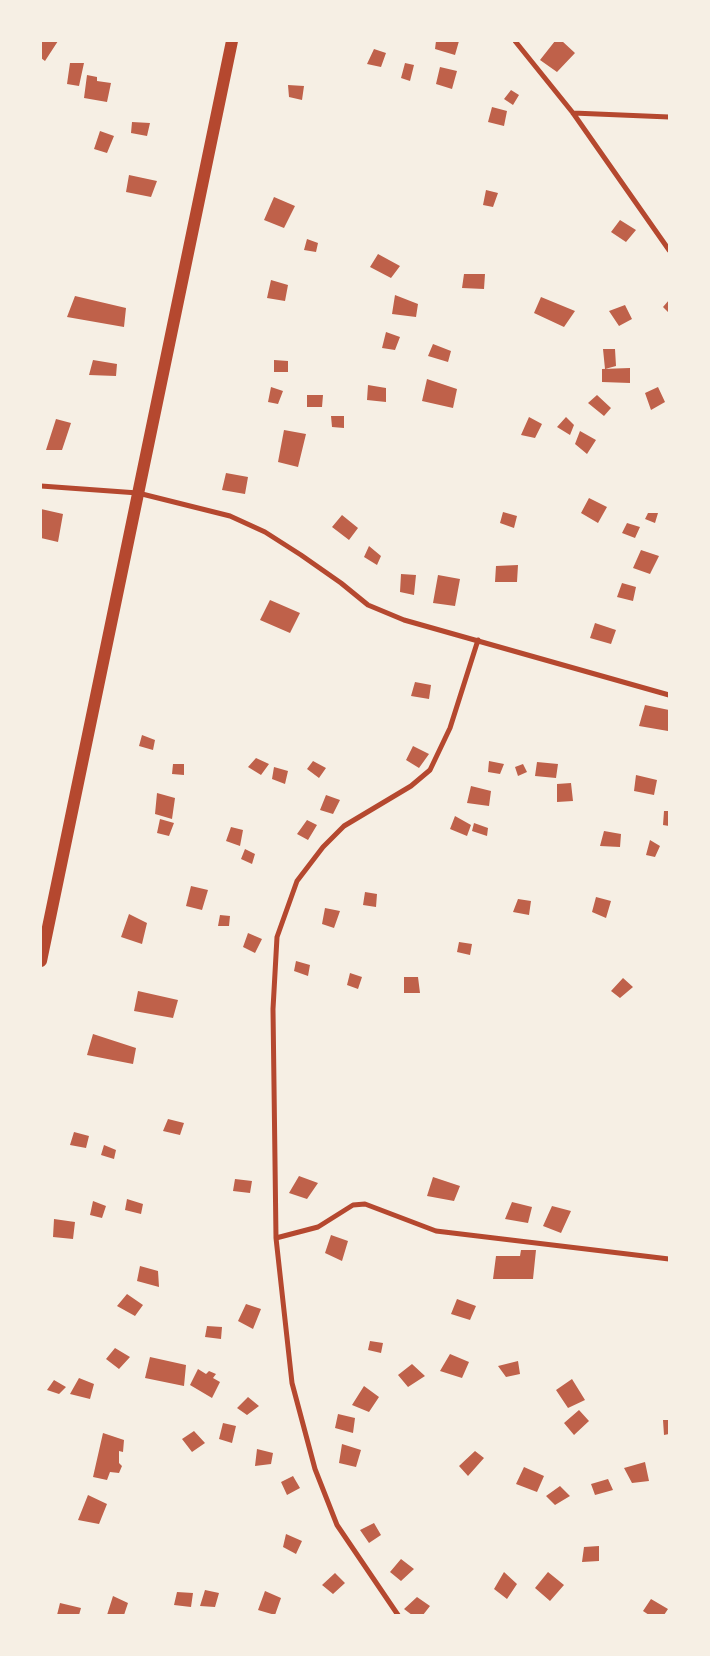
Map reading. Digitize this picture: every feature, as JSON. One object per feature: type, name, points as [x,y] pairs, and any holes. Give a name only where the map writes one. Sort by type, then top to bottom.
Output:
[{"type":"main road","points":[[41,961],[232,41]]},
{"type":"street","points":[[515,41],[573,113],[669,250]]},
{"type":"street","points":[[573,113],[669,117]]},
{"type":"street","points":[[41,486],[138,493],[230,516],[265,532],[341,583],[368,605],[404,620],[669,695]]},
{"type":"street","points":[[398,1615],[337,1525],[316,1469],[292,1383],[276,1238],[273,1009],[277,937],[297,881],[323,847],[344,826],[411,786],[430,770],[450,728],[478,640]]},
{"type":"street","points":[[276,1238],[318,1227],[353,1205],[365,1204],[436,1230],[669,1259]]},
{"type":"building","points":[[41,41],[58,41],[45,61],[41,58]]},
{"type":"building","points":[[436,41],[459,41],[455,55],[435,49]]},
{"type":"building","points":[[555,41],[562,41],[575,53],[557,72],[540,60]]},
{"type":"building","points":[[374,49],[386,53],[381,67],[367,64]]},
{"type":"building","points":[[70,63],[84,63],[79,86],[67,84]]},
{"type":"building","points":[[405,63],[414,65],[410,81],[401,78]]},
{"type":"building","points":[[440,67],[457,71],[452,89],[436,84]]},
{"type":"building","points":[[87,75],[97,77],[97,81],[111,83],[107,102],[84,98]]},
{"type":"building","points":[[288,85],[304,86],[302,100],[289,97]]},
{"type":"building","points":[[511,90],[519,95],[513,105],[504,99]]},
{"type":"building","points":[[492,107],[507,111],[504,126],[488,122]]},
{"type":"building","points":[[132,122],[150,123],[147,136],[131,133]]},
{"type":"building","points":[[100,131],[114,136],[107,153],[94,149]]},
{"type":"building","points":[[129,175],[157,181],[151,197],[126,192]]},
{"type":"building","points":[[486,190],[498,193],[493,207],[483,205]]},
{"type":"building","points":[[274,197],[295,206],[284,228],[264,220]]},
{"type":"building","points":[[620,220],[636,230],[626,242],[611,232]]},
{"type":"building","points":[[307,239],[318,243],[316,252],[304,250]]},
{"type":"building","points":[[378,254],[400,266],[391,278],[370,267]]},
{"type":"building","points":[[464,274],[485,274],[484,289],[462,288]]},
{"type":"building","points":[[271,280],[288,285],[285,301],[267,298]]},
{"type":"building","points":[[395,295],[418,304],[416,317],[392,314]]},
{"type":"building","points":[[75,296],[126,308],[124,327],[67,317]]},
{"type":"building","points":[[541,297],[575,311],[564,327],[534,313]]},
{"type":"building","points":[[669,300],[669,313],[663,307]]},
{"type":"building","points":[[625,305],[632,319],[619,326],[609,311]]},
{"type":"building","points":[[386,332],[400,337],[395,350],[382,348]]},
{"type":"building","points":[[433,344],[451,351],[448,362],[428,356]]},
{"type":"building","points":[[603,349],[615,349],[616,366],[605,369]]},
{"type":"building","points":[[93,360],[117,364],[116,376],[89,375]]},
{"type":"building","points":[[274,360],[288,361],[288,372],[274,372]]},
{"type":"building","points":[[630,368],[630,383],[602,382],[602,369]]},
{"type":"building","points":[[427,379],[457,389],[453,408],[422,401]]},
{"type":"building","points":[[368,385],[386,388],[386,402],[367,400]]},
{"type":"building","points":[[271,387],[283,391],[278,404],[268,402]]},
{"type":"building","points":[[658,387],[665,402],[651,410],[645,393]]},
{"type":"building","points":[[307,395],[323,395],[322,407],[307,407]]},
{"type":"building","points":[[597,395],[611,408],[604,416],[588,403]]},
{"type":"building","points":[[331,416],[344,416],[344,428],[332,427]]},
{"type":"building","points":[[529,417],[542,424],[535,438],[521,435]]},
{"type":"building","points":[[566,417],[574,425],[570,435],[557,427]]},
{"type":"building","points":[[56,419],[71,423],[62,450],[46,450]]},
{"type":"building","points":[[284,430],[306,434],[298,467],[278,462]]},
{"type":"building","points":[[580,431],[596,440],[587,454],[575,444]]},
{"type":"building","points":[[226,473],[248,477],[245,494],[222,490]]},
{"type":"building","points":[[589,498],[607,507],[598,523],[581,513]]},
{"type":"building","points":[[41,509],[63,514],[58,542],[41,538]]},
{"type":"building","points":[[503,512],[517,516],[514,528],[500,523]]},
{"type":"building","points":[[648,513],[658,513],[655,523],[645,519]]},
{"type":"building","points":[[342,515],[358,528],[349,540],[332,527]]},
{"type":"building","points":[[627,523],[640,527],[635,538],[622,533]]},
{"type":"building","points":[[369,546],[381,556],[377,565],[364,557]]},
{"type":"building","points":[[641,550],[659,556],[650,574],[633,568]]},
{"type":"building","points":[[518,565],[517,582],[495,582],[496,566]]},
{"type":"building","points":[[401,574],[416,575],[414,595],[400,592]]},
{"type":"building","points":[[438,575],[460,579],[455,606],[433,603]]},
{"type":"building","points":[[622,583],[636,587],[633,601],[617,597]]},
{"type":"building","points":[[270,600],[300,613],[290,633],[260,620]]},
{"type":"building","points":[[595,623],[616,630],[611,644],[590,638]]},
{"type":"building","points":[[415,682],[431,685],[429,699],[411,696]]},
{"type":"building","points":[[645,705],[669,710],[668,731],[639,726]]},
{"type":"building","points":[[142,735],[155,740],[153,750],[139,746]]},
{"type":"building","points":[[413,746],[429,754],[419,768],[406,760]]},
{"type":"building","points":[[256,758],[269,764],[261,775],[248,767]]},
{"type":"building","points":[[313,761],[326,768],[319,778],[307,769]]},
{"type":"building","points":[[489,761],[504,764],[500,774],[488,772]]},
{"type":"building","points":[[537,762],[558,764],[556,778],[535,776]]},
{"type":"building","points":[[173,764],[184,764],[184,775],[172,774]]},
{"type":"building","points":[[523,764],[527,772],[518,776],[515,767]]},
{"type":"building","points":[[274,767],[288,771],[285,784],[272,779]]},
{"type":"building","points":[[636,775],[657,780],[654,795],[634,791]]},
{"type":"building","points":[[571,783],[573,801],[557,802],[557,784]]},
{"type":"building","points":[[471,786],[491,791],[489,806],[467,803]]},
{"type":"building","points":[[157,793],[175,798],[172,819],[155,814]]},
{"type":"building","points":[[326,795],[340,800],[333,814],[320,810]]},
{"type":"building","points":[[664,811],[669,811],[669,826],[663,825]]},
{"type":"building","points":[[455,816],[471,825],[467,836],[450,829]]},
{"type":"building","points":[[160,819],[174,823],[169,836],[157,833]]},
{"type":"building","points":[[307,820],[317,825],[308,840],[297,834]]},
{"type":"building","points":[[474,823],[488,828],[487,836],[472,831]]},
{"type":"building","points":[[231,827],[243,830],[240,846],[226,841]]},
{"type":"building","points":[[604,831],[621,834],[620,847],[600,846]]},
{"type":"building","points":[[650,840],[660,846],[655,857],[646,855]]},
{"type":"building","points":[[245,849],[255,854],[252,864],[241,859]]},
{"type":"building","points":[[191,886],[208,890],[202,910],[186,906]]},
{"type":"building","points":[[365,892],[377,894],[376,907],[363,905]]},
{"type":"building","points":[[596,897],[611,901],[606,918],[592,912]]},
{"type":"building","points":[[518,899],[531,901],[529,915],[513,912]]},
{"type":"building","points":[[325,908],[340,911],[334,928],[322,924]]},
{"type":"building","points":[[129,914],[147,923],[142,944],[121,937]]},
{"type":"building","points":[[220,915],[230,916],[229,926],[218,926]]},
{"type":"building","points":[[248,933],[262,939],[255,953],[243,947]]},
{"type":"building","points":[[459,942],[472,944],[470,955],[457,952]]},
{"type":"building","points":[[296,961],[310,965],[308,976],[294,971]]},
{"type":"building","points":[[350,973],[362,977],[358,989],[347,985]]},
{"type":"building","points":[[404,977],[418,977],[420,993],[404,993]]},
{"type":"building","points":[[623,978],[633,987],[620,998],[611,991]]},
{"type":"building","points":[[138,991],[178,1000],[173,1018],[134,1011]]},
{"type":"building","points":[[93,1034],[136,1048],[133,1064],[87,1055]]},
{"type":"building","points":[[168,1119],[184,1123],[180,1135],[163,1131]]},
{"type":"building","points":[[74,1132],[89,1136],[86,1148],[70,1145]]},
{"type":"building","points":[[104,1145],[116,1150],[114,1159],[101,1155]]},
{"type":"building","points":[[299,1176],[318,1183],[307,1199],[289,1193]]},
{"type":"building","points":[[433,1177],[460,1186],[454,1201],[427,1196]]},
{"type":"building","points":[[235,1179],[252,1181],[250,1193],[233,1191]]},
{"type":"building","points":[[127,1199],[143,1204],[141,1214],[125,1210]]},
{"type":"building","points":[[93,1201],[106,1206],[102,1218],[90,1215]]},
{"type":"building","points":[[512,1202],[532,1207],[528,1223],[505,1219]]},
{"type":"building","points":[[552,1206],[571,1211],[561,1233],[543,1226]]},
{"type":"building","points":[[54,1219],[75,1222],[73,1239],[53,1237]]},
{"type":"building","points":[[331,1235],[348,1241],[342,1261],[325,1253]]},
{"type":"building","points":[[521,1250],[536,1250],[533,1279],[493,1279],[496,1256],[520,1256]]},
{"type":"building","points":[[140,1266],[158,1271],[159,1287],[137,1281]]},
{"type":"building","points":[[127,1294],[143,1305],[135,1316],[117,1306]]},
{"type":"building","points":[[457,1299],[476,1306],[470,1320],[451,1314]]},
{"type":"building","points":[[246,1304],[261,1309],[253,1329],[238,1321]]},
{"type":"building","points":[[207,1326],[222,1327],[221,1339],[205,1337]]},
{"type":"building","points":[[370,1341],[383,1343],[381,1353],[368,1350]]},
{"type":"building","points":[[115,1348],[130,1357],[119,1369],[106,1359]]},
{"type":"building","points":[[450,1354],[469,1362],[462,1378],[440,1371]]},
{"type":"building","points":[[150,1357],[186,1365],[184,1386],[145,1378]]},
{"type":"building","points":[[518,1361],[520,1374],[506,1377],[498,1366]]},
{"type":"building","points":[[412,1364],[425,1376],[408,1387],[398,1375]]},
{"type":"building","points":[[198,1369],[206,1374],[209,1371],[216,1374],[213,1378],[220,1382],[212,1398],[190,1385]]},
{"type":"building","points":[[79,1378],[94,1384],[90,1399],[70,1394]]},
{"type":"building","points":[[572,1379],[585,1400],[568,1408],[556,1390]]},
{"type":"building","points":[[54,1380],[66,1387],[59,1394],[47,1390]]},
{"type":"building","points":[[364,1386],[379,1397],[369,1412],[352,1405]]},
{"type":"building","points":[[248,1397],[259,1406],[247,1415],[237,1408]]},
{"type":"building","points":[[579,1410],[589,1421],[574,1435],[564,1423]]},
{"type":"building","points":[[338,1414],[355,1418],[353,1433],[335,1428]]},
{"type":"building","points":[[663,1420],[669,1420],[669,1434],[664,1435]]},
{"type":"building","points":[[223,1423],[236,1426],[232,1443],[219,1439]]},
{"type":"building","points":[[194,1431],[205,1443],[192,1452],[182,1439]]},
{"type":"building","points":[[103,1433],[124,1440],[123,1452],[119,1451],[119,1463],[122,1466],[119,1473],[110,1472],[107,1480],[93,1477]]},
{"type":"building","points":[[342,1444],[361,1450],[356,1467],[339,1463]]},
{"type":"building","points":[[257,1449],[273,1453],[271,1464],[255,1466]]},
{"type":"building","points":[[475,1451],[484,1458],[468,1476],[459,1466]]},
{"type":"building","points":[[645,1462],[649,1481],[632,1483],[624,1468]]},
{"type":"building","points":[[524,1467],[544,1476],[537,1492],[516,1484]]},
{"type":"building","points":[[293,1476],[300,1488],[287,1495],[281,1482]]},
{"type":"building","points":[[608,1479],[613,1490],[595,1495],[591,1484]]},
{"type":"building","points":[[560,1486],[570,1496],[555,1505],[546,1496]]},
{"type":"building","points":[[88,1495],[107,1504],[99,1524],[78,1520]]},
{"type":"building","points":[[374,1523],[381,1535],[369,1543],[360,1530]]},
{"type":"building","points":[[286,1534],[302,1541],[296,1554],[283,1547]]},
{"type":"building","points":[[599,1546],[599,1561],[582,1562],[584,1547]]},
{"type":"building","points":[[401,1559],[414,1569],[401,1581],[390,1572]]},
{"type":"building","points":[[504,1572],[517,1584],[507,1599],[494,1589]]},
{"type":"building","points":[[548,1572],[564,1585],[550,1601],[535,1588]]},
{"type":"building","points":[[335,1573],[345,1583],[333,1594],[322,1585]]},
{"type":"building","points":[[205,1590],[219,1593],[215,1607],[200,1606]]},
{"type":"building","points":[[265,1591],[281,1598],[275,1615],[258,1610]]},
{"type":"building","points":[[177,1592],[193,1593],[191,1607],[174,1605]]},
{"type":"building","points":[[113,1596],[128,1603],[124,1615],[107,1615]]},
{"type":"building","points":[[417,1597],[430,1606],[423,1615],[412,1615],[404,1609]]},
{"type":"building","points":[[651,1599],[668,1609],[664,1615],[649,1615],[643,1611]]},
{"type":"building","points":[[60,1603],[81,1608],[79,1615],[57,1615]]}]
